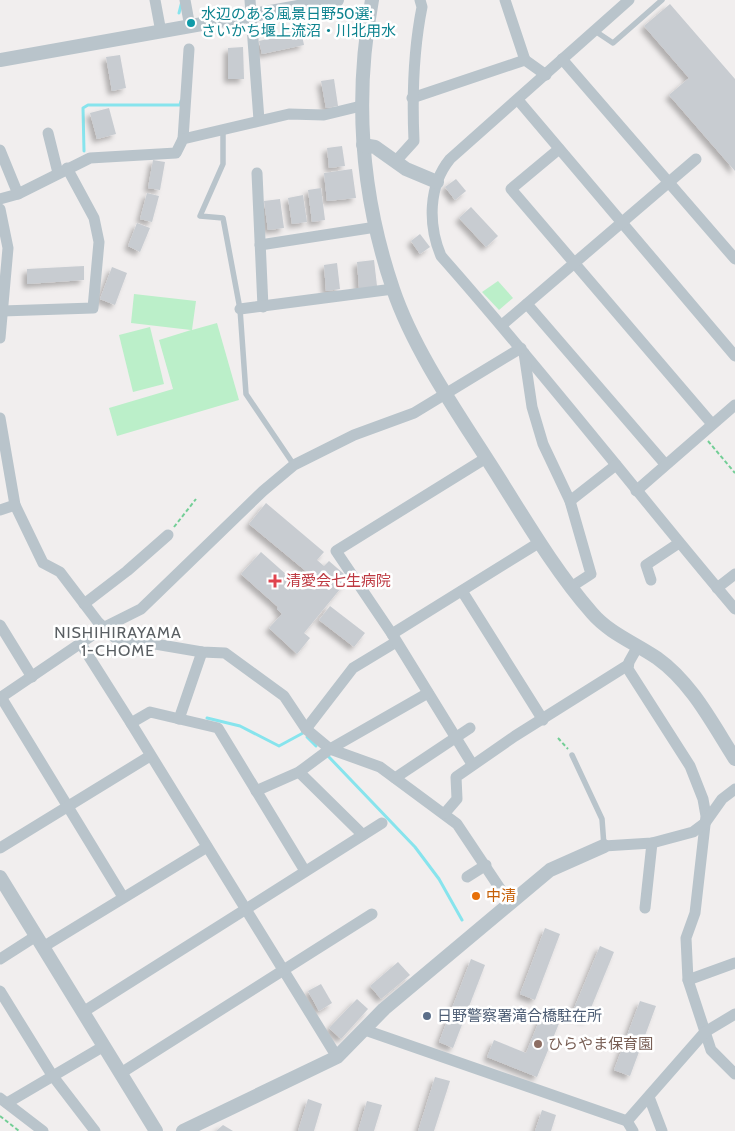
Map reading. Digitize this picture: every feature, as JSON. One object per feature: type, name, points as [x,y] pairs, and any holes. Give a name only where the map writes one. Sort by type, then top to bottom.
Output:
[{"type":"street","points":[[155,0],[160,32]]},
{"type":"street","points":[[185,0],[190,26]]},
{"type":"street","points":[[250,0],[253,15],[260,120]]},
{"type":"street","points":[[0,60],[337,0]]},
{"type":"street","points":[[372,0],[364,55],[361,106],[369,194],[393,289],[419,346],[486,458],[571,588],[593,615],[616,633],[657,659],[686,685],[735,759]]},
{"type":"street","points":[[395,162],[414,141],[412,98],[414,59],[422,7],[420,0]]},
{"type":"street","points":[[505,0],[525,60],[546,75]]},
{"type":"street","points":[[628,0],[450,159],[437,182],[432,219],[434,236],[441,256],[502,324],[636,491],[735,609]]},
{"type":"street","points":[[0,198],[18,194],[62,170],[90,158],[176,153],[183,139],[189,49]]},
{"type":"street","points":[[562,59],[670,181],[735,259]]},
{"type":"street","points":[[412,98],[525,60]]},
{"type":"street","points":[[518,100],[735,356]]},
{"type":"street","points":[[183,139],[289,114],[324,115],[361,106]]},
{"type":"street","points":[[1,317],[93,308],[99,242],[94,218],[62,170],[48,133]]},
{"type":"street","points":[[363,144],[382,151],[395,162],[437,182]]},
{"type":"street","points":[[559,149],[511,189],[712,424]]},
{"type":"street","points":[[0,150],[18,194]]},
{"type":"street","points":[[502,324],[696,158]]},
{"type":"street","points":[[257,174],[264,307]]},
{"type":"street","points":[[0,209],[8,248],[3,274],[0,338]]},
{"type":"street","points":[[260,245],[376,227]]},
{"type":"street","points":[[240,309],[393,289]]},
{"type":"street","points":[[527,304],[665,464]]},
{"type":"street","points":[[123,897],[0,698],[103,628],[141,609],[263,491],[294,465],[354,434],[414,413],[523,350]]},
{"type":"street","points":[[523,350],[532,407],[543,444],[570,501],[591,574],[571,588]]},
{"type":"street","points":[[636,491],[735,405]]},
{"type":"street","points":[[0,418],[15,505],[43,563],[60,572],[103,628],[114,637],[202,652],[224,653],[284,696],[306,729],[330,749],[380,768],[457,824],[510,902]]},
{"type":"street","points":[[472,764],[394,638],[336,551],[486,458]]},
{"type":"street","points":[[570,501],[616,465]]},
{"type":"street","points":[[0,510],[15,505]]},
{"type":"street","points":[[84,604],[127,571],[168,535]]},
{"type":"street","points":[[306,729],[353,668],[462,591],[540,542]]},
{"type":"street","points":[[651,580],[646,565],[680,543]]},
{"type":"street","points":[[717,588],[735,574]]},
{"type":"street","points":[[462,591],[543,720]]},
{"type":"street","points":[[0,625],[32,677]]},
{"type":"street","points":[[80,644],[247,910],[336,1057]]},
{"type":"street","points":[[445,814],[457,799],[456,776],[628,665],[638,646]]},
{"type":"street","points":[[179,719],[202,652]]},
{"type":"street","points":[[628,665],[628,669],[690,766],[703,800],[705,823],[695,913],[686,938],[688,980],[711,1050],[735,1074]]},
{"type":"street","points":[[256,791],[299,772],[330,749],[428,693]]},
{"type":"street","points":[[131,723],[150,712],[218,728],[305,871]]},
{"type":"street","points":[[395,778],[470,728]]},
{"type":"street","points":[[0,848],[150,756]]},
{"type":"street","points":[[299,772],[363,835]]},
{"type":"street","points":[[184,1131],[336,1057],[384,1009],[550,870],[604,846],[652,843],[680,836],[705,823],[722,799],[735,789]]},
{"type":"street","points":[[84,1012],[382,823]]},
{"type":"street","points":[[645,908],[652,843]]},
{"type":"street","points":[[0,959],[40,942],[123,897],[207,847]]},
{"type":"street","points":[[467,877],[486,865]]},
{"type":"street","points":[[0,877],[156,1131]]},
{"type":"street","points":[[121,1073],[372,914]]},
{"type":"street","points":[[688,980],[735,963]]},
{"type":"street","points":[[0,991],[52,1075],[95,1131]]},
{"type":"street","points":[[365,1030],[630,1126],[649,1097],[705,1032],[735,1014]]},
{"type":"street","points":[[43,1131],[4,1101],[104,1046]]},
{"type":"street","points":[[649,1097],[662,1131]]},
{"type":"lane","points":[[595,31],[613,43],[662,0]]},
{"type":"lane","points":[[223,130],[223,164],[200,216],[223,218],[240,309],[246,394],[294,465]]},
{"type":"lane","points":[[572,755],[602,819],[604,846]]},
{"type":"path","points":[[702,434],[735,473]]},
{"type":"path","points":[[180,519],[196,499]]},
{"type":"path","points":[[558,738],[572,755]]},
{"type":"path","points":[[0,1116],[19,1131]]},
{"type":"green space","points":[[498,281],[513,298],[499,310],[482,292]]},
{"type":"green space","points":[[134,294],[196,301],[192,330],[217,323],[239,400],[117,436],[109,408],[173,389],[159,340],[191,330],[131,323]]},
{"type":"green space","points":[[150,327],[164,384],[133,392],[119,335]]},
{"type":"building","points":[[670,4],[735,79],[735,171],[669,95],[689,78],[644,26]]},
{"type":"building","points":[[301,31],[304,45],[262,54],[259,41]]},
{"type":"building","points":[[243,47],[244,79],[228,79],[228,48]]},
{"type":"building","points":[[120,55],[126,88],[112,91],[106,57]]},
{"type":"building","points":[[334,79],[338,106],[326,108],[321,81]]},
{"type":"building","points":[[109,108],[116,134],[97,139],[90,113]]},
{"type":"building","points":[[342,146],[345,166],[329,168],[327,148]]},
{"type":"building","points":[[153,160],[165,162],[160,190],[148,188]]},
{"type":"building","points":[[352,169],[356,198],[327,201],[324,173]]},
{"type":"building","points":[[456,179],[466,191],[455,200],[445,187]]},
{"type":"building","points":[[321,188],[325,220],[312,222],[308,190]]},
{"type":"building","points":[[147,193],[159,196],[152,222],[140,219]]},
{"type":"building","points":[[303,195],[307,222],[292,224],[288,198]]},
{"type":"building","points":[[280,199],[284,228],[268,230],[264,201]]},
{"type":"building","points":[[471,207],[498,236],[486,247],[459,218]]},
{"type":"building","points":[[137,223],[150,228],[140,252],[128,246]]},
{"type":"building","points":[[420,234],[430,247],[420,254],[411,241]]},
{"type":"building","points":[[374,260],[377,286],[359,288],[357,262]]},
{"type":"building","points":[[337,263],[340,289],[326,291],[324,265]]},
{"type":"building","points":[[84,266],[84,280],[27,284],[27,269]]},
{"type":"building","points":[[112,267],[127,273],[115,305],[100,299]]},
{"type":"building","points":[[266,503],[324,552],[317,560],[324,566],[329,561],[344,574],[340,579],[345,583],[304,633],[310,638],[297,654],[269,628],[282,614],[277,609],[278,607],[241,574],[261,552],[297,584],[307,572],[249,524]]},
{"type":"building","points":[[330,606],[365,633],[354,647],[319,620]]},
{"type":"building","points":[[545,928],[560,934],[535,1000],[520,994]]},
{"type":"building","points":[[600,946],[614,952],[586,1020],[572,1013]]},
{"type":"building","points":[[471,959],[485,965],[453,1048],[439,1042]]},
{"type":"building","points":[[398,962],[410,975],[381,999],[370,986]]},
{"type":"building","points":[[321,984],[332,1003],[319,1011],[308,991]]},
{"type":"building","points":[[357,999],[368,1009],[341,1039],[329,1028]]},
{"type":"building","points":[[640,1001],[656,1006],[630,1076],[614,1070]]},
{"type":"building","points":[[542,1014],[560,1021],[537,1077],[487,1057],[494,1040],[526,1053]]},
{"type":"building","points":[[435,1077],[450,1081],[434,1131],[418,1131]]},
{"type":"building","points":[[308,1099],[322,1104],[314,1131],[298,1131]]},
{"type":"building","points":[[367,1101],[382,1105],[374,1131],[358,1131]]},
{"type":"building","points":[[542,1110],[556,1115],[551,1131],[535,1131]]},
{"type":"building","points":[[223,1125],[233,1131],[216,1131]]},
{"type":"waterway","points":[[179,13],[182,1]]},
{"type":"waterway","points":[[84,151],[83,108],[88,105],[180,105],[181,101]]},
{"type":"waterway","points":[[207,718],[240,726],[279,746],[303,733]]},
{"type":"waterway","points":[[307,737],[316,746]]},
{"type":"waterway","points":[[328,756],[415,847],[439,879],[462,920]]},
{"type":"place","name":"水辺のある風景日野50選: さいかち堰上流沼・川北用水","points":[[191,23]]},
{"type":"place","name":"清愛会七生病院","points":[[275,581]]},
{"type":"place","name":"中清","points":[[476,896]]},
{"type":"place","name":"日野警察署滝合橋駐在所","points":[[427,1016]]},
{"type":"place","name":"ひらやま保育園","points":[[538,1044]]},
{"type":"district","name":"NISHIHIRAYAMA 1-CHOME","points":[[118,641]]}]
